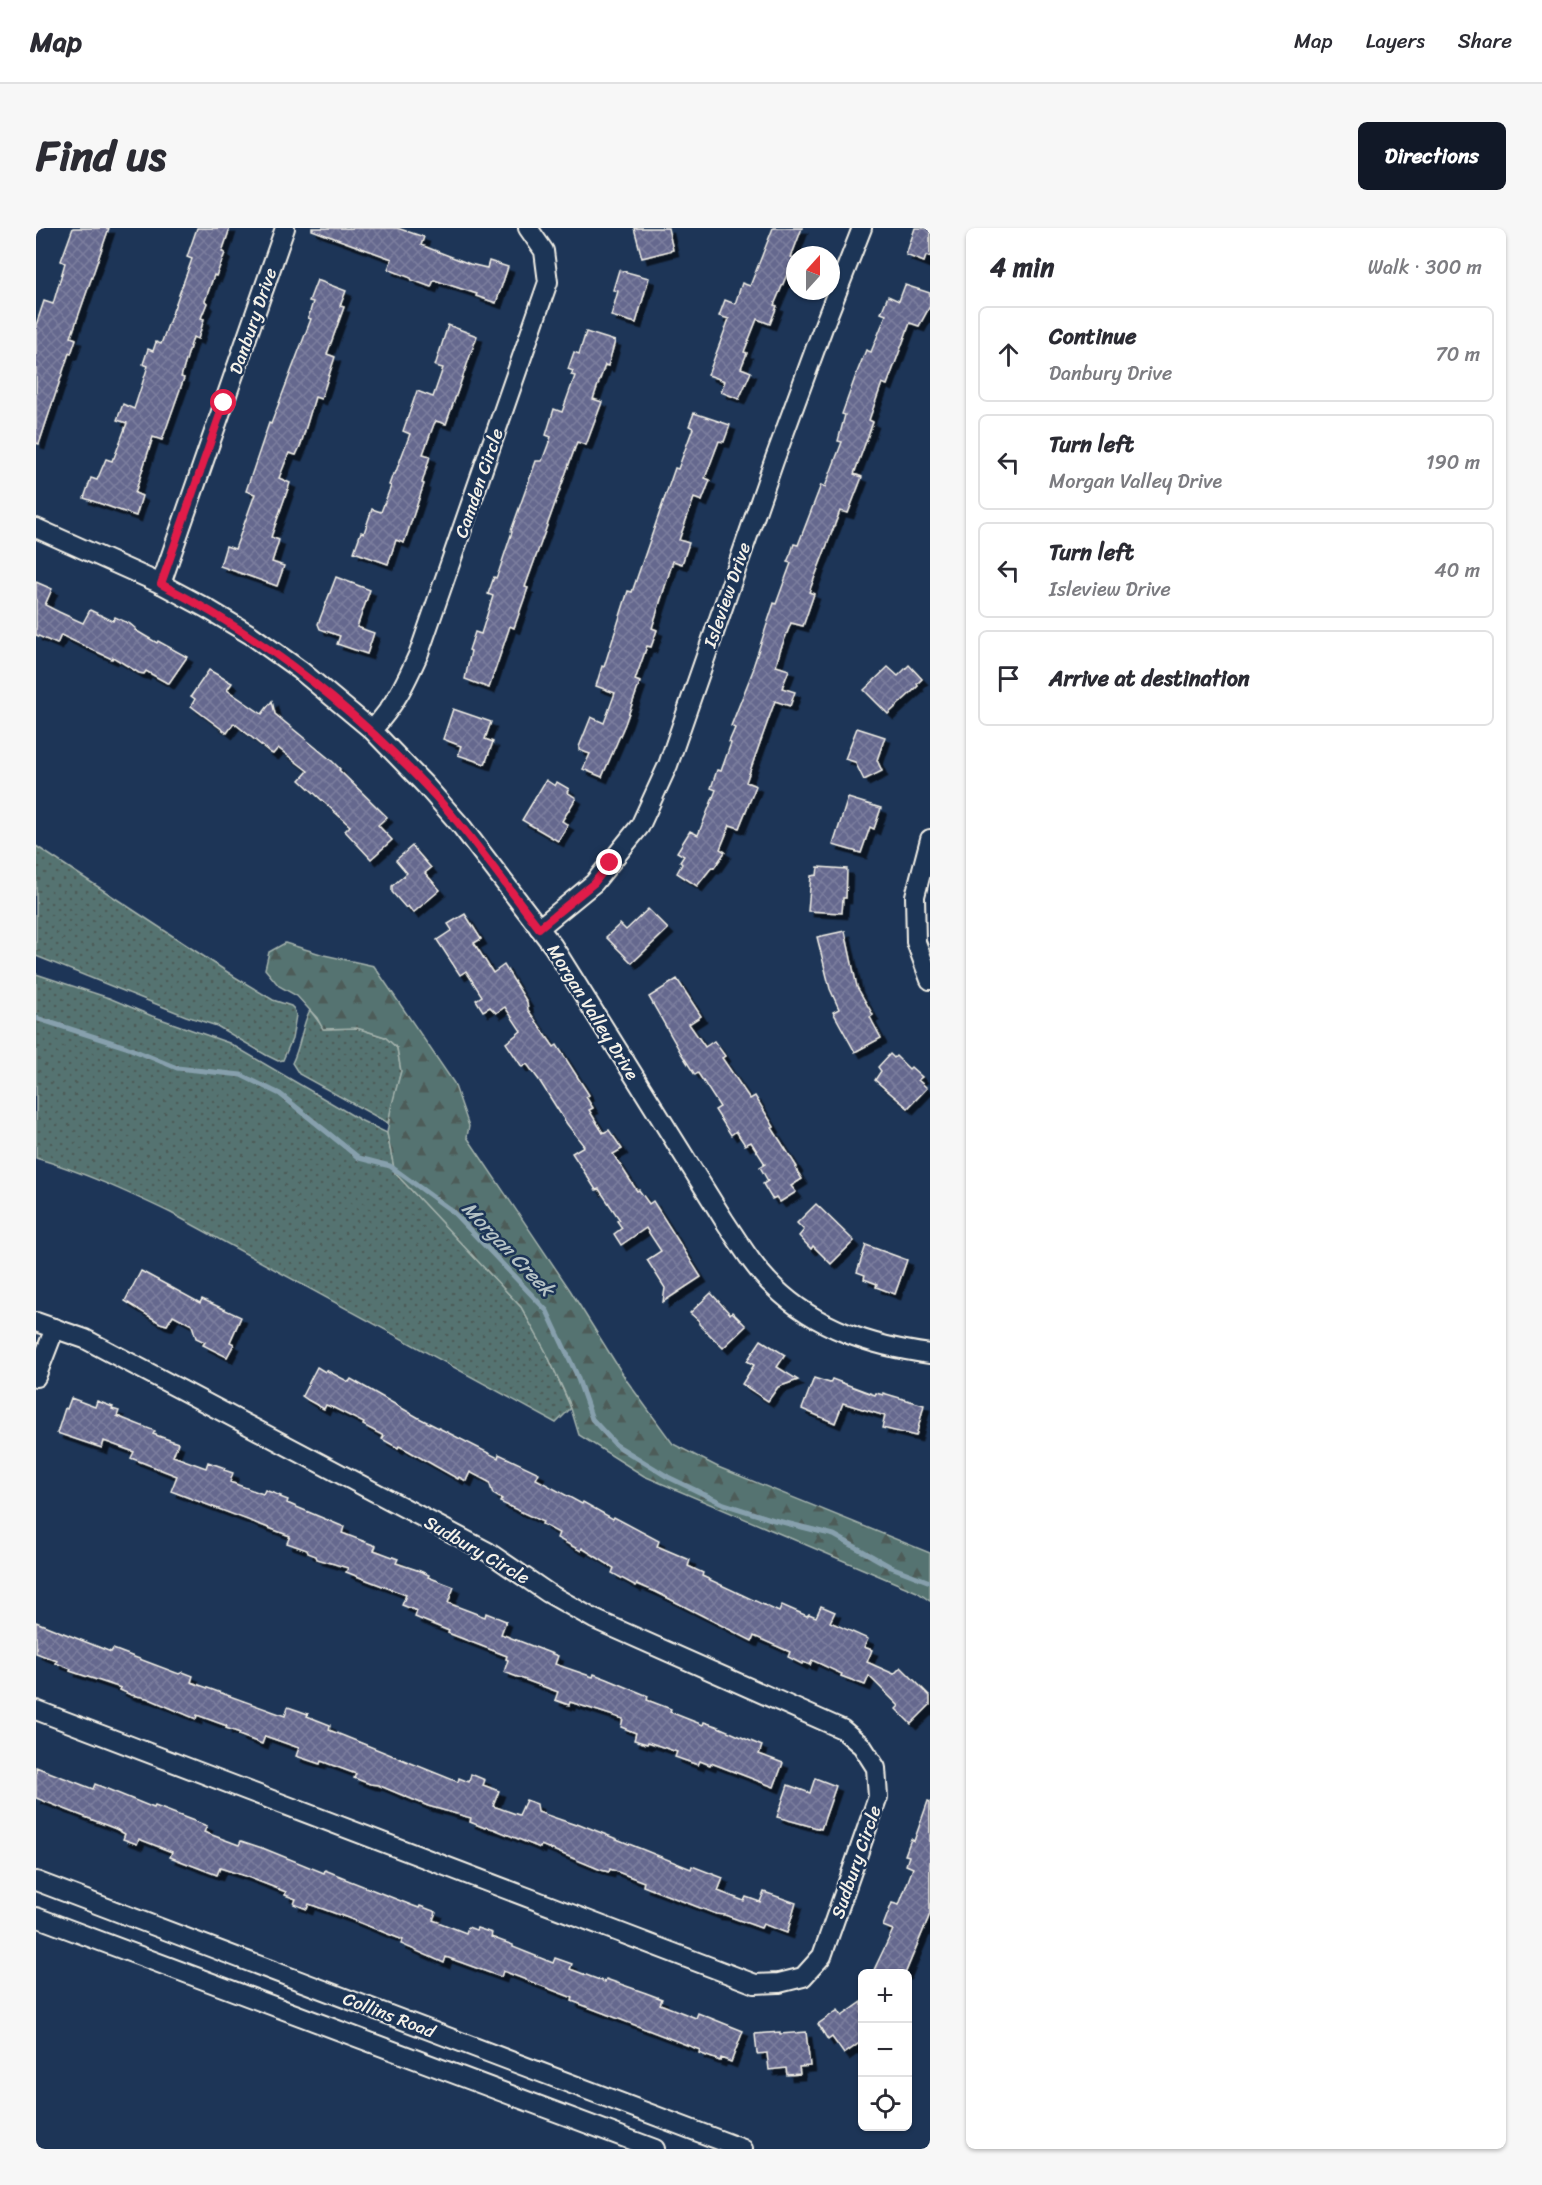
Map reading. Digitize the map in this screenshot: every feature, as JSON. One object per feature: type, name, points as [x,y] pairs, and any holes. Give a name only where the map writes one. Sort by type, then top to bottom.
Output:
[{"type":"street","name":"Danbury Drive","points":[[161,584],[285,228]]},
{"type":"street","name":"Camden Circle","points":[[372,730],[401,692],[419,653],[548,282],[544,251],[528,228]]},
{"type":"street","name":"Isleview Drive","points":[[539,928],[594,883],[640,826],[668,765],[774,461],[862,228]]},
{"type":"street","name":"Morgan Valley Drive","points":[[36,528],[161,584],[251,635],[300,670],[372,730],[462,827],[553,946],[748,1257],[773,1286],[828,1326],[886,1347],[930,1354]]},
{"type":"street","points":[[930,839],[915,896],[916,942],[930,980]]},
{"type":"street","name":"Sudbury Circle","points":[[36,1322],[85,1339],[488,1552],[551,1595],[594,1619],[842,1729],[862,1746],[876,1768],[878,1797],[822,1956],[803,1977],[779,1983],[755,1984],[36,1710]]},
{"type":"street","points":[[36,1377],[55,1328]]},
{"type":"street","name":"Collins Road","points":[[36,1881],[743,2149]]},
{"type":"street","name":"Collins Road","points":[[36,1917],[655,2149]]},
{"type":"green space","points":[[36,846],[235,977],[273,1000],[291,1006],[296,1015],[292,1039],[283,1060],[278,1061],[266,1055],[217,1026],[186,1016],[36,956]]},
{"type":"green space","points":[[285,943],[324,955],[374,966],[454,1083],[469,1126],[467,1137],[570,1290],[627,1381],[673,1444],[718,1467],[930,1553],[930,1601],[917,1592],[644,1476],[579,1435],[569,1402],[546,1352],[521,1307],[395,1173],[387,1133],[401,1071],[397,1048],[385,1037],[357,1028],[323,1029],[317,1018],[297,996],[279,986],[265,969],[269,952]]},
{"type":"green space","points":[[36,974],[109,998],[229,1043],[362,1121],[387,1133],[395,1173],[521,1307],[546,1352],[571,1408],[556,1423],[171,1213],[105,1183],[36,1158]]},
{"type":"green space","points":[[310,1010],[324,1029],[357,1028],[385,1037],[397,1048],[401,1071],[388,1123],[299,1074],[292,1063]]},
{"type":"building","points":[[73,228],[109,228],[71,337],[76,339],[71,354],[69,353],[39,444],[36,443],[36,325],[44,301],[53,304],[65,263],[61,261]]},
{"type":"building","points":[[197,228],[230,228],[222,252],[225,253],[205,301],[207,303],[201,318],[204,319],[198,339],[193,337],[181,377],[184,378],[162,440],[153,437],[135,493],[142,496],[136,516],[84,498],[91,478],[97,480],[106,459],[112,461],[114,458],[127,423],[117,420],[123,404],[134,409],[148,366],[143,364],[148,349],[153,351],[156,342],[161,344],[192,259],[187,257]]},
{"type":"building","points":[[312,228],[397,228],[424,237],[421,245],[470,264],[487,268],[489,261],[508,267],[496,303],[476,296],[477,294],[434,280],[431,287],[412,280],[388,269],[392,259],[312,230]]},
{"type":"building","points":[[634,228],[668,228],[673,250],[642,258]]},
{"type":"building","points":[[773,228],[802,228],[795,246],[786,246],[786,277],[774,305],[777,306],[770,324],[757,319],[744,352],[747,353],[741,368],[751,372],[739,399],[721,392],[725,381],[708,375],[729,319],[719,316],[725,300],[735,304],[742,283],[750,286]]},
{"type":"building","points":[[915,228],[930,228],[930,257],[926,256],[924,262],[906,255]]},
{"type":"building","points":[[619,270],[649,278],[636,323],[611,316],[618,291],[613,290]]},
{"type":"building","points":[[317,280],[346,291],[340,306],[344,307],[327,354],[335,357],[321,399],[315,397],[301,444],[296,455],[289,453],[279,478],[290,483],[271,537],[279,540],[272,562],[284,566],[277,586],[220,566],[226,546],[235,549],[255,494],[246,491],[269,423],[271,424],[311,319],[308,318],[313,302],[309,301]]},
{"type":"building","points":[[905,285],[930,293],[930,306],[919,326],[910,323],[887,385],[882,383],[869,420],[873,422],[854,474],[862,477],[848,513],[840,511],[809,592],[814,594],[803,626],[791,623],[780,651],[776,666],[789,670],[782,688],[795,692],[790,706],[775,701],[746,782],[756,786],[739,828],[730,825],[720,849],[725,852],[697,886],[677,873],[684,856],[677,852],[690,831],[698,835],[716,790],[711,788],[717,770],[721,771],[731,743],[729,742],[735,728],[731,726],[754,668],[774,603],[776,604],[791,563],[787,562],[794,544],[798,545],[821,485],[825,487],[842,442],[838,441],[845,415],[842,414],[856,375],[866,350],[871,352],[886,315],[881,313],[888,296],[899,301]]},
{"type":"building","points":[[448,325],[477,336],[446,424],[436,421],[434,424],[423,454],[430,456],[422,483],[424,484],[404,543],[396,540],[388,564],[354,552],[361,532],[364,533],[372,509],[381,512],[393,474],[395,474],[410,434],[403,431],[417,391],[433,397],[443,368],[435,366]]},
{"type":"building","points":[[586,332],[615,341],[608,366],[605,365],[593,399],[602,402],[586,445],[577,442],[525,587],[528,588],[514,628],[510,626],[489,688],[465,679],[471,651],[469,650],[475,632],[481,634],[493,596],[488,594],[494,577],[496,578],[499,571],[536,461],[542,461],[551,437],[546,435],[554,409],[562,412],[575,376],[571,375],[573,371],[568,369],[574,352],[579,354]]},
{"type":"building","points":[[694,413],[730,425],[724,442],[719,441],[705,478],[710,480],[702,501],[694,498],[679,540],[689,543],[682,564],[673,561],[652,628],[657,630],[651,647],[647,646],[635,680],[640,682],[602,777],[583,769],[590,754],[579,750],[579,747],[591,717],[604,723],[615,693],[596,686],[628,591],[632,592],[675,468],[678,469],[693,428],[689,426]]},
{"type":"building","points":[[336,577],[370,590],[357,627],[374,633],[367,654],[337,644],[340,636],[320,629],[318,624]]},
{"type":"building","points":[[36,582],[52,589],[45,605],[59,612],[83,623],[90,610],[113,621],[115,617],[130,624],[135,630],[157,643],[158,641],[187,657],[167,683],[146,671],[144,674],[139,673],[113,657],[112,659],[61,635],[57,644],[36,635]]},
{"type":"building","points":[[909,665],[922,679],[917,684],[918,686],[888,714],[864,690],[888,667],[898,676]]},
{"type":"building","points":[[209,670],[232,683],[227,690],[262,714],[272,701],[275,714],[332,761],[387,817],[378,825],[392,840],[371,859],[345,831],[350,826],[300,780],[308,771],[278,748],[273,754],[271,753],[234,723],[227,733],[191,706],[195,699],[191,696]]},
{"type":"building","points":[[453,709],[491,722],[485,739],[493,742],[485,764],[458,755],[461,746],[443,739]]},
{"type":"building","points":[[857,728],[885,737],[877,760],[882,771],[864,780],[855,762],[845,759]]},
{"type":"building","points":[[546,780],[555,786],[557,782],[569,789],[567,792],[576,798],[562,821],[568,825],[558,841],[522,820]]},
{"type":"building","points":[[848,798],[881,808],[874,829],[870,827],[861,853],[833,845]]},
{"type":"building","points":[[412,846],[431,868],[425,873],[440,890],[413,913],[392,892],[392,886],[407,873],[396,860]]},
{"type":"building","points":[[818,867],[847,869],[846,898],[843,898],[842,913],[808,911],[811,876],[817,875]]},
{"type":"building","points":[[648,909],[668,929],[632,963],[606,937],[620,924],[626,930]]},
{"type":"building","points":[[465,914],[481,939],[474,943],[493,973],[504,965],[527,1002],[528,1010],[554,1047],[557,1045],[589,1095],[586,1097],[593,1108],[589,1110],[603,1133],[609,1130],[622,1149],[613,1154],[637,1191],[639,1190],[649,1204],[653,1201],[701,1277],[663,1302],[665,1288],[647,1260],[661,1251],[646,1228],[621,1245],[614,1234],[622,1228],[617,1221],[620,1220],[599,1189],[596,1190],[572,1153],[584,1146],[527,1064],[522,1067],[506,1043],[521,1031],[505,1007],[496,1013],[490,1007],[483,1011],[476,1000],[482,996],[466,971],[460,975],[437,940],[452,930],[448,924]]},
{"type":"building","points":[[845,931],[857,987],[873,1015],[870,1017],[881,1038],[855,1052],[833,1012],[839,1009],[830,989],[817,937]]},
{"type":"building","points":[[677,979],[701,1016],[689,1024],[705,1047],[714,1041],[725,1056],[722,1058],[750,1099],[755,1096],[797,1167],[795,1168],[802,1179],[791,1186],[796,1192],[780,1202],[776,1197],[772,1199],[763,1184],[768,1181],[760,1167],[765,1164],[751,1142],[745,1145],[736,1131],[731,1135],[715,1110],[720,1107],[698,1073],[695,1075],[649,997]]},
{"type":"building","points":[[890,1054],[894,1058],[896,1056],[909,1069],[911,1067],[922,1077],[918,1080],[927,1088],[908,1108],[875,1080],[881,1071],[878,1067]]},
{"type":"building","points":[[816,1204],[854,1241],[831,1264],[813,1246],[811,1249],[799,1236],[804,1230],[797,1223]]},
{"type":"building","points":[[866,1245],[907,1260],[895,1294],[876,1287],[877,1284],[864,1279],[865,1275],[857,1272]]},
{"type":"building","points":[[141,1271],[200,1303],[202,1299],[241,1317],[230,1342],[234,1344],[227,1357],[203,1345],[205,1342],[196,1338],[192,1325],[173,1315],[167,1325],[160,1323],[125,1301]]},
{"type":"building","points":[[711,1293],[730,1314],[732,1312],[746,1326],[723,1348],[690,1313]]},
{"type":"building","points":[[761,1340],[785,1355],[777,1367],[798,1380],[778,1387],[768,1401],[742,1384],[754,1365],[747,1361]]},
{"type":"building","points":[[317,1367],[349,1382],[351,1379],[419,1418],[498,1458],[499,1454],[539,1473],[536,1479],[659,1541],[657,1546],[690,1560],[688,1566],[703,1573],[702,1576],[779,1612],[782,1605],[807,1616],[809,1614],[816,1617],[821,1606],[835,1612],[830,1622],[868,1639],[864,1647],[872,1650],[867,1662],[894,1674],[901,1667],[930,1696],[930,1705],[911,1724],[896,1709],[899,1706],[869,1676],[865,1685],[841,1676],[842,1674],[812,1660],[810,1665],[803,1662],[802,1664],[788,1657],[790,1652],[754,1636],[752,1641],[656,1592],[637,1584],[636,1586],[612,1573],[614,1568],[582,1548],[581,1551],[557,1538],[559,1533],[542,1524],[543,1522],[500,1502],[502,1499],[493,1494],[489,1482],[470,1472],[466,1481],[459,1477],[458,1479],[407,1450],[382,1439],[384,1436],[363,1425],[364,1423],[326,1405],[324,1409],[302,1396]]},
{"type":"building","points":[[814,1378],[830,1383],[832,1379],[875,1395],[876,1393],[883,1395],[883,1393],[924,1405],[916,1436],[882,1428],[885,1416],[843,1403],[835,1423],[802,1409]]},
{"type":"building","points":[[71,1398],[95,1407],[97,1401],[113,1407],[112,1409],[119,1411],[117,1416],[155,1431],[153,1434],[178,1443],[173,1456],[206,1468],[208,1462],[225,1468],[224,1470],[233,1473],[230,1482],[263,1494],[265,1490],[281,1496],[288,1500],[287,1503],[344,1527],[342,1533],[376,1546],[374,1550],[398,1559],[396,1563],[454,1587],[448,1603],[485,1617],[486,1613],[506,1621],[501,1634],[558,1656],[555,1664],[593,1677],[594,1674],[607,1679],[648,1696],[647,1700],[671,1709],[670,1712],[703,1725],[704,1722],[716,1726],[762,1746],[759,1754],[783,1763],[774,1787],[711,1763],[710,1765],[700,1761],[698,1765],[675,1757],[677,1752],[648,1742],[647,1744],[634,1740],[636,1733],[621,1727],[623,1719],[570,1702],[569,1705],[555,1700],[558,1692],[504,1672],[507,1656],[448,1633],[449,1631],[415,1617],[417,1611],[402,1605],[406,1595],[346,1572],[348,1568],[317,1559],[307,1550],[287,1543],[290,1536],[171,1491],[177,1476],[131,1458],[134,1452],[104,1441],[102,1448],[57,1433],[65,1408],[67,1409]]},
{"type":"building","points":[[36,1622],[111,1652],[113,1649],[179,1674],[183,1672],[193,1676],[191,1682],[285,1716],[288,1707],[308,1714],[307,1716],[330,1725],[329,1730],[458,1782],[459,1778],[469,1782],[471,1774],[485,1780],[483,1785],[499,1791],[493,1806],[519,1815],[526,1800],[537,1804],[538,1812],[576,1825],[577,1823],[691,1869],[692,1866],[723,1878],[718,1891],[744,1901],[746,1897],[760,1902],[764,1892],[796,1903],[787,1933],[763,1924],[761,1928],[716,1914],[643,1886],[644,1882],[610,1869],[609,1872],[601,1870],[541,1845],[540,1848],[470,1822],[471,1818],[428,1806],[378,1785],[354,1778],[356,1774],[321,1761],[320,1764],[296,1756],[299,1748],[265,1736],[262,1744],[239,1735],[240,1733],[226,1728],[227,1726],[197,1715],[196,1719],[147,1698],[131,1695],[120,1690],[121,1688],[70,1671],[71,1669],[56,1663],[57,1661],[36,1653]]},
{"type":"building","points":[[36,1767],[93,1789],[95,1784],[154,1808],[155,1806],[207,1826],[204,1832],[239,1845],[241,1841],[265,1849],[324,1873],[325,1870],[419,1908],[420,1906],[436,1912],[433,1920],[466,1933],[468,1927],[492,1933],[491,1937],[553,1963],[555,1958],[572,1964],[570,1969],[662,1999],[660,2004],[696,2018],[698,2013],[743,2031],[731,2062],[721,2058],[720,2061],[699,2053],[700,2050],[572,2001],[573,1998],[503,1971],[501,1977],[446,1957],[444,1963],[401,1944],[403,1940],[348,1918],[309,1904],[307,1909],[294,1904],[296,1899],[285,1895],[286,1892],[245,1876],[220,1868],[217,1875],[170,1857],[172,1852],[139,1839],[137,1844],[123,1839],[125,1834],[116,1829],[36,1798]]},
{"type":"building","points":[[815,1778],[836,1786],[821,1829],[777,1817],[788,1785],[810,1793]]},
{"type":"building","points":[[928,1801],[930,1802],[930,1914],[907,1969],[874,1969],[893,1930],[883,1926],[892,1903],[899,1905],[913,1868],[906,1865],[909,1856],[905,1855],[911,1839],[914,1841]]},
{"type":"building","points":[[858,2005],[858,2044],[844,2054],[832,2037],[828,2040],[818,2024],[838,2010],[842,2016]]},
{"type":"building","points":[[780,2032],[780,2034],[806,2032],[810,2066],[799,2067],[800,2074],[787,2075],[786,2068],[769,2070],[767,2053],[757,2054],[755,2034]]},
{"type":"waterway","name":"Morgan Creek","points":[[36,1018],[126,1047],[177,1068],[241,1075],[280,1094],[359,1158],[390,1166],[452,1211],[547,1311],[576,1373],[592,1419],[616,1445],[668,1477],[724,1504],[774,1520],[834,1535],[891,1567],[930,1582]]},
{"type":"route","points":[[224,403],[161,584],[251,635],[300,670],[372,730],[462,827],[539,928],[594,883],[610,863]]}]
